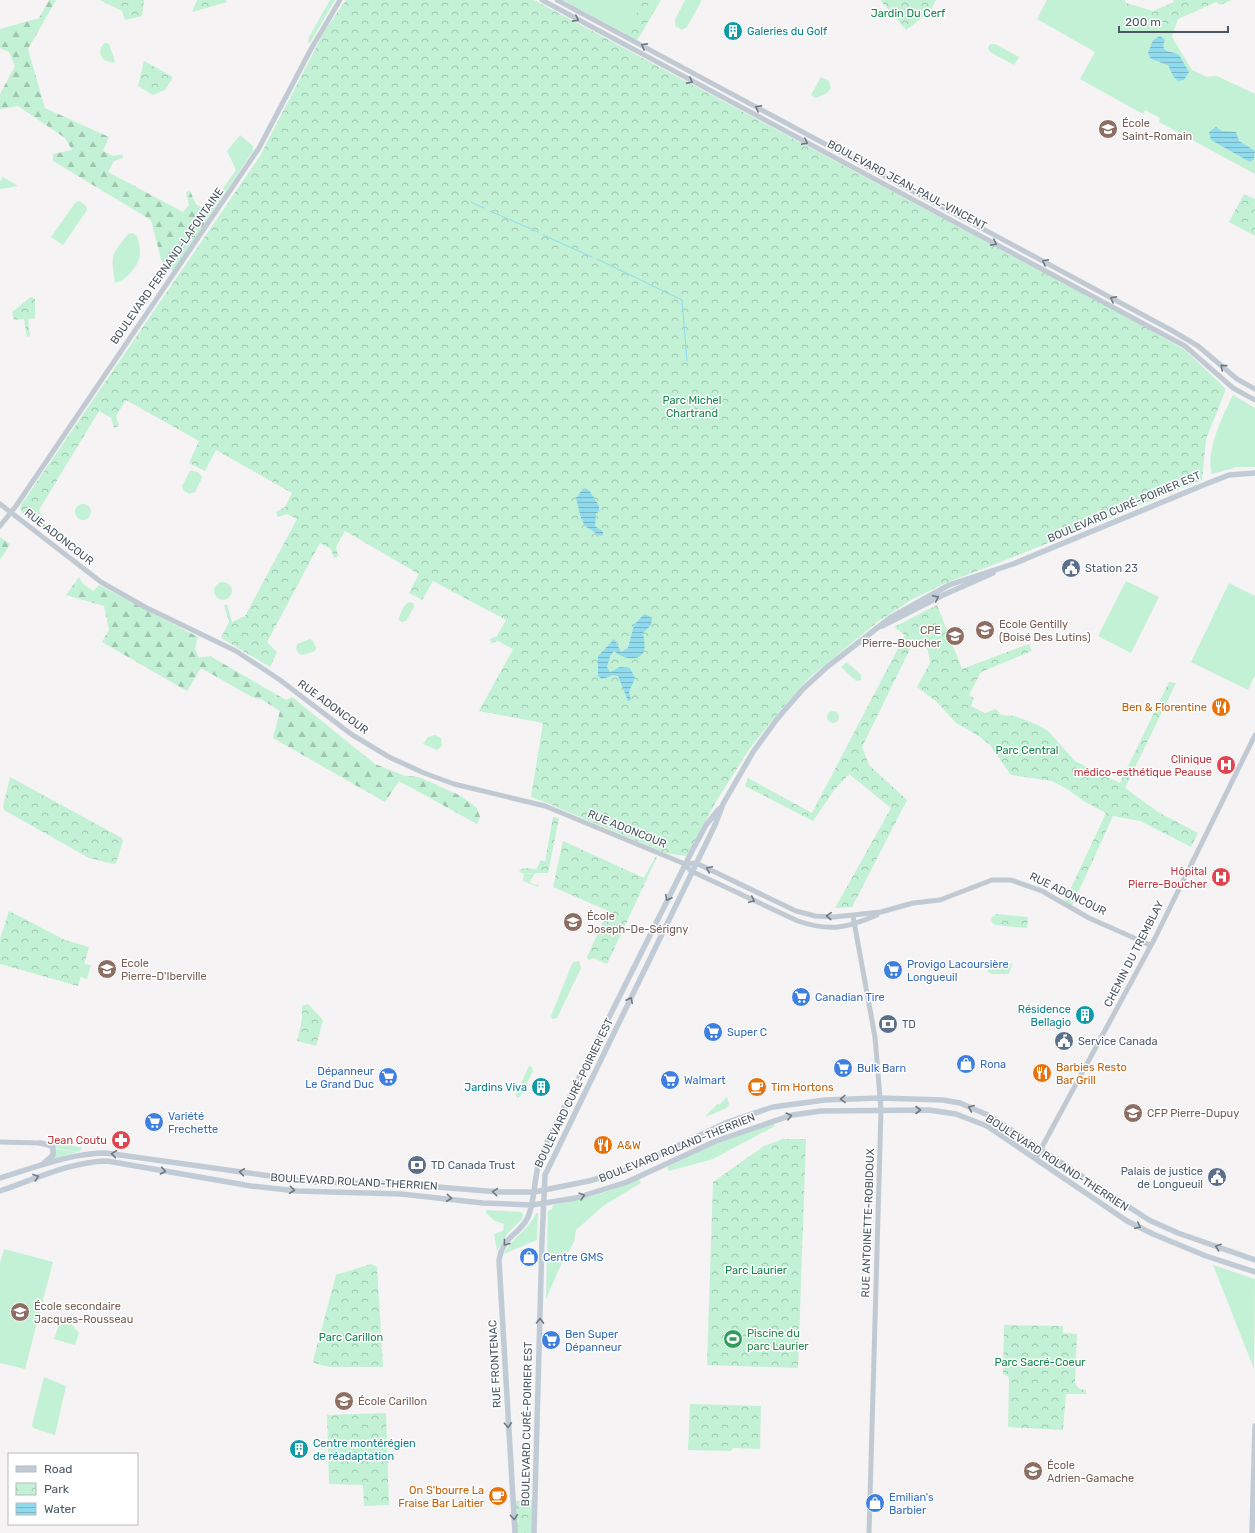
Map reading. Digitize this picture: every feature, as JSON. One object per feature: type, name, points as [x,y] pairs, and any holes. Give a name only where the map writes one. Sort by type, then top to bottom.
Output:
[{"type":"main road","name":"BOULEVARD CURÉ-POIRIER EST","points":[[534,1533],[543,1203],[548,1167],[696,863],[723,804],[752,752],[798,695],[827,667],[905,608],[950,588],[1229,475],[1255,473]]},
{"type":"main road","name":"BOULEVARD CURÉ-POIRIER EST","points":[[532,1205],[538,1167],[546,1144],[700,835],[723,804]]},
{"type":"main road","name":"BOULEVARD ROLAND-THERRIEN","points":[[0,1178],[83,1154],[106,1153],[313,1182],[399,1184],[500,1192],[534,1192],[589,1182],[626,1170],[728,1122],[773,1107],[809,1101],[880,1098],[943,1100],[960,1103],[990,1116],[1149,1220],[1178,1233],[1255,1260]]},
{"type":"main road","name":"BOULEVARD ROLAND-THERRIEN","points":[[0,1191],[71,1165],[90,1161],[107,1160],[252,1186],[297,1191],[401,1194],[482,1203],[532,1205],[576,1198],[627,1182],[716,1141],[771,1121],[814,1112],[928,1110],[956,1114],[987,1126],[1132,1223],[1163,1239],[1255,1272]]},
{"type":"main road","points":[[40,1143],[51,1146],[53,1151],[51,1158],[40,1166]]},
{"type":"main road","name":"RUE FRONTENAC","points":[[515,1533],[499,1260],[501,1249],[505,1242],[524,1222],[532,1205]]},
{"type":"main road","points":[[1252,1533],[1255,1426]]},
{"type":"street","name":"BOULEVARD FERNAND-LAFONTAINE","points":[[0,526],[216,214],[259,148],[311,49],[341,0]]},
{"type":"street","name":"BOULEVARD JEAN-PAUL-VINCENT","points":[[542,0],[1184,346],[1233,388],[1255,400]]},
{"type":"street","name":"BOULEVARD JEAN-PAUL-VINCENT","points":[[557,0],[1171,330],[1198,346],[1237,379],[1255,389]]},
{"type":"street","name":"RUE ADONCOUR","points":[[0,504],[101,582],[135,602],[216,640],[246,658],[280,680],[339,726],[389,757],[448,782],[549,807],[685,864],[691,871],[815,927],[827,928],[854,925],[881,912]]},
{"type":"street","name":"CHEMIN DU TREMBLAY","points":[[1036,1158],[1150,945],[1255,734]]},
{"type":"street","name":"RUE ADONCOUR","points":[[685,864],[696,863],[796,911],[815,916],[853,916],[881,912],[913,903],[940,900],[992,880],[1011,880],[1042,891],[1089,918],[1150,945]]},
{"type":"street","name":"RUE ANTOINETTE-ROBIDOUX","points":[[853,916],[875,1037],[881,1110],[869,1533]]},
{"type":"street","points":[[0,1142],[40,1143]]},
{"type":"green space","points":[[49,0],[56,0],[28,49],[45,108],[109,137],[103,151],[113,156],[122,154],[123,158],[114,161],[108,172],[183,212],[189,205],[186,192],[190,191],[196,204],[211,214],[173,271],[162,263],[151,220],[53,161],[53,154],[72,150],[65,138],[18,106],[0,109],[0,94],[15,66],[9,52],[0,48],[0,29],[39,18]]},
{"type":"green space","points":[[100,0],[144,0],[142,16],[125,20],[122,11]]},
{"type":"green space","points":[[197,0],[226,0],[227,2],[192,12]]},
{"type":"green space","points":[[330,0],[335,0],[310,43],[308,42],[309,37]]},
{"type":"green space","name":"Parc Michel Chartrand","points":[[346,0],[534,0],[1147,328],[1185,350],[1226,389],[1206,439],[1202,480],[1021,554],[943,584],[911,600],[876,623],[809,678],[778,713],[750,748],[717,800],[686,856],[665,853],[531,797],[543,723],[479,711],[513,649],[498,641],[491,643],[490,639],[497,636],[506,620],[433,581],[422,600],[409,593],[419,574],[345,531],[336,547],[338,556],[334,558],[331,549],[320,543],[267,642],[277,652],[270,667],[221,638],[229,622],[224,605],[227,604],[232,622],[245,616],[297,519],[287,514],[278,517],[276,512],[285,507],[292,493],[216,450],[205,471],[189,463],[199,441],[126,400],[116,416],[119,426],[114,428],[111,418],[99,411],[39,510],[48,532],[23,514],[20,509],[21,505],[260,156],[325,30]]},
{"type":"green space","points":[[563,0],[661,0],[637,40]]},
{"type":"green space","points":[[644,0],[651,0],[658,4],[637,40],[625,34]]},
{"type":"green space","points":[[685,0],[702,0],[687,27],[682,30],[675,26],[675,20]]},
{"type":"green space","name":"Jardin Du Cerf","points":[[880,0],[936,0],[929,13],[906,30]]},
{"type":"green space","points":[[1047,0],[1124,0],[1127,3],[1126,8],[1175,27],[1172,37],[1192,70],[1207,77],[1217,76],[1255,94],[1255,174],[1159,122],[1160,118],[1145,110],[1143,114],[1080,79],[1095,52],[1037,19]]},
{"type":"green space","points":[[1173,0],[1232,0],[1220,5],[1216,2],[1178,19],[1175,27],[1126,8],[1127,3],[1153,11],[1174,2]]},
{"type":"green space","points":[[105,43],[109,44],[115,61],[113,63],[104,60],[100,54],[101,47]]},
{"type":"green space","points":[[990,44],[995,44],[1019,57],[1014,65],[990,52],[988,48]]},
{"type":"green space","points":[[144,61],[173,77],[165,90],[153,95],[138,86]]},
{"type":"green space","points":[[821,77],[829,81],[831,88],[827,93],[816,98],[811,95]]},
{"type":"green space","points":[[240,135],[253,146],[253,151],[211,214],[207,211],[236,170],[227,151]]},
{"type":"green space","points":[[3,177],[18,186],[0,189],[0,181]]},
{"type":"green space","points":[[1244,194],[1255,199],[1255,236],[1229,222]]},
{"type":"green space","points":[[79,201],[86,206],[87,210],[63,245],[51,237],[75,203]]},
{"type":"green space","points":[[133,233],[137,236],[140,257],[132,271],[124,279],[115,283],[113,256],[128,234]]},
{"type":"green space","points":[[31,297],[35,299],[35,318],[28,319],[30,336],[27,337],[24,319],[14,320],[12,312]]},
{"type":"green space","points":[[1233,395],[1255,408],[1255,467],[1237,467],[1212,474],[1210,465],[1213,445],[1220,423]]},
{"type":"green space","points":[[190,471],[198,472],[202,478],[195,492],[189,494],[183,490],[182,486]]},
{"type":"green space","points":[[80,504],[86,504],[91,509],[89,518],[86,520],[80,520],[75,515],[75,509]]},
{"type":"green space","points":[[0,537],[10,544],[0,560]]},
{"type":"green space","points":[[79,577],[83,584],[93,591],[99,585],[198,637],[195,649],[199,658],[210,656],[286,700],[292,697],[375,764],[405,776],[419,777],[461,796],[477,808],[480,817],[477,824],[399,781],[385,802],[273,738],[280,711],[261,699],[254,698],[201,668],[187,691],[102,642],[109,630],[104,606],[66,595]]},
{"type":"green space","points":[[1126,581],[1159,597],[1131,653],[1098,636]]},
{"type":"green space","points":[[223,582],[229,585],[232,591],[229,597],[223,600],[217,597],[214,591],[217,585]]},
{"type":"green space","points":[[1229,583],[1255,596],[1255,675],[1248,690],[1191,662]]},
{"type":"green space","points":[[409,602],[413,603],[414,607],[406,621],[402,622],[399,620],[400,615],[404,607]]},
{"type":"green space","name":"Parc Central","points":[[937,605],[962,669],[1029,644],[1032,651],[981,672],[969,695],[974,698],[971,706],[985,713],[996,709],[1001,715],[1015,716],[1038,725],[1048,731],[1075,761],[1120,783],[1169,682],[1176,683],[1125,788],[1158,812],[1198,833],[1191,847],[1140,821],[1113,816],[1071,908],[1064,903],[1106,813],[1085,802],[1067,789],[1052,781],[1011,775],[990,745],[979,736],[956,723],[937,702],[917,687],[930,663],[928,650],[914,641],[862,747],[869,765],[907,800],[852,907],[835,908],[891,808],[849,774],[835,789],[813,821],[745,786],[748,778],[812,813],[905,635],[894,627]]},
{"type":"green space","points":[[310,639],[313,641],[316,648],[315,651],[303,655],[299,654],[296,649],[297,644]]},
{"type":"green space","points":[[847,662],[861,675],[861,680],[856,681],[841,667]]},
{"type":"green space","points":[[835,711],[838,712],[838,722],[831,723],[828,722],[827,715],[828,712]]},
{"type":"green space","points":[[435,735],[441,738],[442,746],[437,750],[423,744],[428,737]]},
{"type":"green space","points":[[10,777],[122,838],[123,841],[116,863],[113,864],[89,858],[4,810],[3,807]]},
{"type":"green space","points":[[553,817],[559,818],[548,873],[535,873],[530,881],[536,885],[539,884],[538,887],[523,881],[524,873],[521,873],[519,870],[524,868],[536,869],[541,860],[545,862]]},
{"type":"green space","points":[[563,841],[644,878],[656,856],[657,857],[607,964],[593,958],[589,960],[587,957],[608,911],[553,887]]},
{"type":"green space","points":[[9,911],[65,940],[89,947],[78,986],[0,964],[0,939]]},
{"type":"green space","points":[[996,914],[1028,917],[1027,928],[995,925],[991,921],[992,917]]},
{"type":"green space","points":[[579,961],[581,968],[557,1018],[552,1019],[551,1016],[572,964]]},
{"type":"green space","points":[[992,963],[1012,964],[1009,974],[991,974],[988,972],[988,966]]},
{"type":"green space","points":[[84,964],[91,965],[87,979],[80,977]]},
{"type":"green space","points":[[308,1004],[323,1020],[316,1046],[297,1041],[302,1020],[302,1006]]},
{"type":"green space","points":[[529,1066],[532,1067],[533,1071],[520,1097],[517,1098],[516,1094]]},
{"type":"green space","points":[[727,1097],[729,1104],[727,1108],[705,1117],[718,1103],[719,1105]]},
{"type":"green space","points":[[774,1122],[775,1126],[713,1159],[669,1171],[667,1167],[711,1146]]},
{"type":"green space","name":"Parc Laurier","points":[[783,1139],[806,1139],[798,1368],[707,1365],[713,1182],[764,1146]]},
{"type":"green space","points":[[65,1142],[67,1144],[82,1148],[78,1152],[55,1148],[47,1143],[63,1144]]},
{"type":"green space","points":[[55,1149],[77,1152],[53,1159]]},
{"type":"green space","points":[[639,1179],[641,1183],[603,1206],[576,1230],[574,1242],[560,1267],[546,1299],[548,1211],[552,1209],[553,1205],[597,1195]]},
{"type":"green space","points":[[486,1210],[521,1212],[523,1214],[522,1219],[507,1234],[497,1251],[494,1234],[503,1231],[504,1224],[495,1221],[486,1213]]},
{"type":"green space","points":[[536,1213],[538,1213],[537,1240],[504,1254],[511,1243],[533,1219]]},
{"type":"green space","points":[[4,1249],[53,1262],[25,1369],[0,1363],[0,1263]]},
{"type":"green space","name":"Parc Carillon","points":[[371,1264],[377,1267],[383,1367],[329,1367],[314,1363],[313,1361],[336,1275]]},
{"type":"green space","points":[[1213,1265],[1255,1279],[1254,1369]]},
{"type":"green space","points":[[64,1316],[79,1333],[75,1345],[54,1339]]},
{"type":"green space","name":"Parc Sacré-Coeur","points":[[1004,1325],[1063,1326],[1063,1333],[1077,1334],[1075,1383],[1079,1389],[1086,1390],[1086,1394],[1066,1394],[1063,1430],[1008,1427],[1009,1380],[1008,1376],[1003,1374]]},
{"type":"green space","points":[[44,1377],[66,1386],[55,1435],[33,1428],[32,1425]]},
{"type":"green space","points":[[690,1404],[761,1406],[760,1449],[733,1448],[731,1451],[688,1450]]},
{"type":"green space","points":[[386,1413],[389,1505],[364,1506],[363,1485],[329,1484],[327,1415]]},
{"type":"green space","points":[[536,1500],[534,1533],[515,1533],[513,1501]]},
{"type":"water","points":[[1160,36],[1165,40],[1165,50],[1179,55],[1189,72],[1184,80],[1178,81],[1173,76],[1168,65],[1151,59],[1148,53],[1153,40]]},
{"type":"water","points":[[1216,127],[1222,131],[1236,132],[1239,141],[1255,151],[1254,159],[1250,162],[1211,140],[1209,132]]},
{"type":"water","points":[[582,490],[589,490],[599,506],[599,511],[596,514],[595,526],[603,532],[603,535],[600,536],[585,526],[581,518],[576,498]]},
{"type":"water","points":[[642,616],[652,618],[651,625],[643,633],[645,646],[643,653],[636,658],[628,658],[614,651],[610,656],[607,667],[610,672],[620,667],[630,668],[635,678],[629,692],[631,700],[628,701],[618,676],[614,675],[602,679],[598,676],[598,656],[614,639],[621,652],[628,648],[634,625]]},
{"type":"waterway","points":[[471,202],[484,208]]},
{"type":"waterway","points":[[490,211],[538,232]]},
{"type":"waterway","points":[[543,235],[592,257]]},
{"type":"waterway","points":[[597,259],[682,300],[687,361]]},
{"type":"place","name":"Galeries du Golf","points":[[733,31]]},
{"type":"place","name":"École Saint-Romain","points":[[1108,129]]},
{"type":"place","name":"Station 23","points":[[1071,568]]},
{"type":"place","name":"Ecole Gentilly (Boisé Des Lutins)","points":[[985,630]]},
{"type":"place","name":"CPE Pierre-Boucher","points":[[955,636]]},
{"type":"place","name":"Ben & Florentine","points":[[1221,707]]},
{"type":"place","name":"Clinique médico-esthétique Peause","points":[[1226,765]]},
{"type":"place","name":"Hôpital Pierre-Boucher","points":[[1221,877]]},
{"type":"place","name":"École Joseph-De-Sérigny","points":[[573,922]]},
{"type":"place","name":"Ecole Pierre-D'Iberville","points":[[107,969]]},
{"type":"place","name":"Provigo Lacoursière Longueuil","points":[[893,970]]},
{"type":"place","name":"Canadian Tire","points":[[801,997]]},
{"type":"place","name":"Résidence Bellagio","points":[[1085,1015]]},
{"type":"place","name":"TD","points":[[888,1024]]},
{"type":"place","name":"Super C","points":[[713,1032]]},
{"type":"place","name":"Service Canada","points":[[1064,1041]]},
{"type":"place","name":"Rona","points":[[966,1064]]},
{"type":"place","name":"Bulk Barn","points":[[843,1068]]},
{"type":"place","name":"Barbies Resto Bar Grill","points":[[1042,1073]]},
{"type":"place","name":"Dépanneur Le Grand Duc","points":[[388,1077]]},
{"type":"place","name":"Walmart","points":[[670,1080]]},
{"type":"place","name":"Jardins Viva","points":[[541,1087]]},
{"type":"place","name":"Tim Hortons","points":[[757,1087]]},
{"type":"place","name":"CFP Pierre-Dupuy","points":[[1133,1113]]},
{"type":"place","name":"Variété Frechette","points":[[154,1122]]},
{"type":"place","name":"Jean Coutu","points":[[121,1140]]},
{"type":"place","name":"A&W","points":[[603,1145]]},
{"type":"place","name":"TD Canada Trust","points":[[417,1165]]},
{"type":"place","name":"Palais de justice de Longueuil","points":[[1217,1177]]},
{"type":"place","name":"Centre GMS","points":[[529,1257]]},
{"type":"place","name":"École secondaire Jacques-Rousseau","points":[[20,1312]]},
{"type":"place","name":"Piscine du parc Laurier","points":[[733,1339]]},
{"type":"place","name":"Ben Super Dépanneur","points":[[551,1340]]},
{"type":"place","name":"École Carillon","points":[[344,1401]]},
{"type":"place","name":"Centre montérégien de réadaptation","points":[[299,1449]]},
{"type":"place","name":"École Adrien-Gamache","points":[[1033,1471]]},
{"type":"place","name":"On S'bourre La Fraise Bar Laitier","points":[[498,1496]]},
{"type":"place","name":"Emilian's Barbier","points":[[875,1503]]}]
